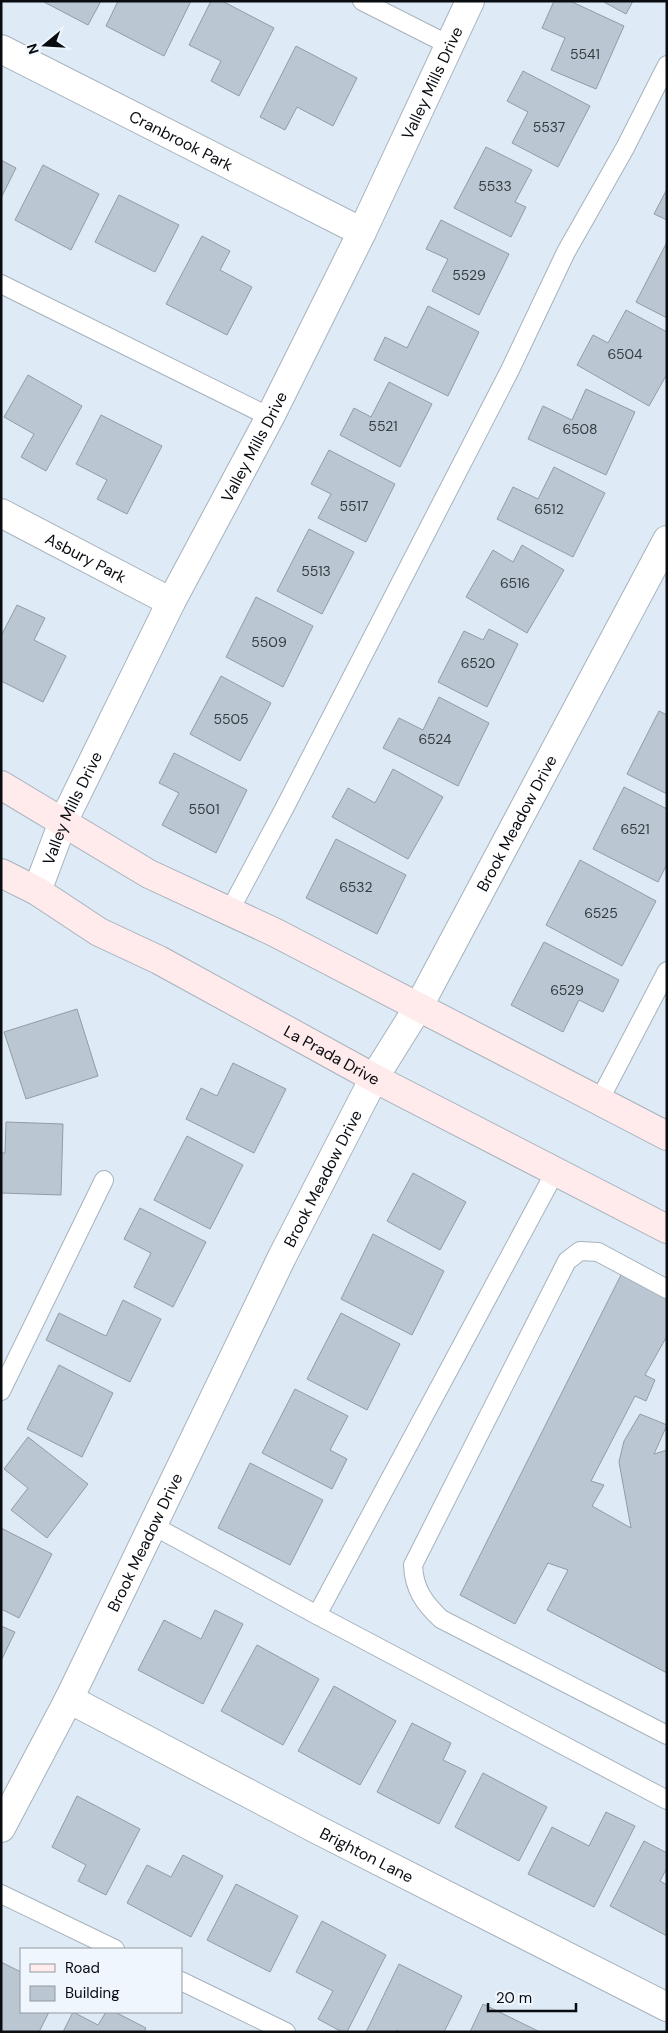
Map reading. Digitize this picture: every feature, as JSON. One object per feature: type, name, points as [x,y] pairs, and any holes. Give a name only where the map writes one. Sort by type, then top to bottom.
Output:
[{"type":"main road","points":[[1,785],[149,874],[274,932],[667,1136]]},
{"type":"main road","name":"La Prada Drive","points":[[1,873],[37,891],[99,932],[159,960],[374,1078],[667,1229]]},
{"type":"street","name":"Valley Mills Drive","points":[[37,891],[64,822],[171,602],[270,417],[362,232],[451,46],[470,1]]},
{"type":"street","name":"Cranbrook Park","points":[[1,49],[362,232]]},
{"type":"street","name":"Asbury Park","points":[[1,513],[171,602]]},
{"type":"street","name":"Brook Meadow Drive","points":[[1,1828],[69,1699],[282,1257],[374,1078],[419,1006],[667,540]]},
{"type":"street","name":"Brighton Lane","points":[[69,1699],[318,1830],[667,2007]]},
{"type":"lane","points":[[362,1],[451,46]]},
{"type":"lane","points":[[229,912],[506,379],[566,252],[625,148],[667,64]]},
{"type":"lane","points":[[1,284],[270,417]]},
{"type":"lane","points":[[599,1101],[667,971]]},
{"type":"lane","points":[[316,1615],[555,1172]]},
{"type":"lane","points":[[1,1391],[104,1180]]},
{"type":"lane","points":[[667,1289],[598,1252],[580,1251],[567,1261],[413,1565],[418,1592],[426,1605],[441,1619],[667,1735]]},
{"type":"lane","points":[[152,1526],[316,1615],[667,1800]]},
{"type":"lane","points":[[1,1894],[113,1948]]},
{"type":"lane","points":[[182,1981],[286,2032]]},
{"type":"building","points":[[42,1],[101,1],[88,25]]},
{"type":"building","points":[[118,1],[191,1],[164,56],[106,26]]},
{"type":"building","points":[[211,1],[222,1],[274,28],[239,96],[211,81],[221,61],[189,45]]},
{"type":"building","points":[[554,1],[570,1],[624,26],[596,89],[551,70],[565,38],[542,28]]},
{"type":"building","points":[[602,1],[633,1],[626,14]]},
{"type":"building","points":[[296,46],[357,78],[333,126],[297,107],[285,130],[260,117]]},
{"type":"building","points":[[523,71],[590,106],[558,167],[512,143],[528,112],[507,101]]},
{"type":"building","points":[[486,147],[532,170],[515,202],[526,207],[511,237],[454,208]]},
{"type":"building","points":[[1,160],[16,168],[1,198]]},
{"type":"building","points":[[43,165],[99,194],[71,250],[15,220]]},
{"type":"building","points":[[667,189],[667,220],[654,214]]},
{"type":"building","points":[[119,195],[179,225],[155,272],[95,242]]},
{"type":"building","points":[[441,220],[509,254],[479,315],[432,291],[448,259],[426,249]]},
{"type":"building","points":[[202,236],[230,251],[220,270],[252,287],[227,335],[166,304]]},
{"type":"building","points":[[667,242],[667,318],[636,302]]},
{"type":"building","points":[[428,306],[479,332],[448,396],[374,360],[385,337],[407,348]]},
{"type":"building","points":[[626,310],[667,332],[667,374],[649,406],[577,365],[593,335],[608,343]]},
{"type":"building","points":[[28,375],[82,406],[46,471],[21,457],[34,434],[4,417]]},
{"type":"building","points":[[389,382],[432,404],[400,467],[340,435],[354,408],[371,417]]},
{"type":"building","points":[[586,389],[635,412],[606,475],[528,439],[543,406],[572,420]]},
{"type":"building","points":[[101,415],[162,446],[127,514],[97,499],[107,480],[76,464]]},
{"type":"building","points":[[329,450],[395,484],[366,542],[318,518],[331,494],[311,484]]},
{"type":"building","points":[[554,467],[605,493],[573,557],[497,519],[513,487],[538,499]]},
{"type":"building","points":[[309,529],[354,552],[322,614],[277,591]]},
{"type":"building","points":[[522,545],[564,570],[527,633],[466,597],[493,550],[513,562]]},
{"type":"building","points":[[256,597],[313,626],[283,687],[226,657]]},
{"type":"building","points":[[17,605],[45,618],[34,640],[66,656],[43,702],[1,681],[1,636]]},
{"type":"building","points":[[489,629],[518,644],[487,707],[438,682],[464,631],[483,640]]},
{"type":"building","points":[[221,676],[271,703],[240,761],[190,734]]},
{"type":"building","points":[[439,697],[489,723],[458,786],[383,748],[399,718],[423,730]]},
{"type":"building","points":[[659,711],[667,715],[667,794],[627,774]]},
{"type":"building","points":[[174,753],[247,790],[216,853],[162,825],[179,793],[159,783]]},
{"type":"building","points":[[393,769],[443,797],[408,859],[332,817],[348,788],[375,803]]},
{"type":"building","points":[[624,787],[667,809],[667,864],[658,882],[593,849]]},
{"type":"building","points":[[336,839],[406,875],[377,934],[306,898]]},
{"type":"building","points":[[580,860],[656,901],[622,966],[546,925]]},
{"type":"building","points":[[544,942],[619,980],[603,1012],[579,1000],[563,1032],[511,1005]]},
{"type":"building","points":[[77,1009],[98,1076],[26,1099],[4,1032]]},
{"type":"building","points":[[233,1063],[286,1089],[254,1153],[186,1119],[201,1088],[217,1096]]},
{"type":"building","points":[[6,1122],[63,1124],[61,1195],[1,1193],[1,1153],[5,1153]]},
{"type":"building","points":[[187,1136],[243,1165],[210,1229],[154,1200]]},
{"type":"building","points":[[413,1173],[466,1202],[440,1250],[387,1221]]},
{"type":"building","points":[[140,1208],[206,1242],[173,1307],[134,1287],[151,1253],[124,1239]]},
{"type":"building","points":[[373,1234],[444,1271],[412,1335],[341,1299]]},
{"type":"building","points":[[622,1273],[667,1294],[667,1336],[645,1375],[655,1380],[646,1401],[635,1396],[591,1481],[604,1485],[592,1506],[631,1528],[619,1462],[624,1441],[640,1414],[667,1425],[654,1454],[667,1450],[667,1673],[547,1610],[568,1570],[548,1563],[515,1624],[460,1595]]},
{"type":"building","points":[[123,1300],[161,1319],[130,1382],[46,1340],[59,1313],[106,1336]]},
{"type":"building","points":[[341,1313],[400,1344],[367,1410],[307,1379]]},
{"type":"building","points":[[59,1365],[113,1393],[82,1457],[27,1429]]},
{"type":"building","points":[[295,1389],[348,1416],[330,1450],[347,1459],[332,1489],[262,1453]]},
{"type":"building","points":[[28,1437],[88,1484],[47,1538],[11,1510],[28,1488],[4,1469]]},
{"type":"building","points":[[250,1463],[323,1500],[290,1565],[218,1528]]},
{"type":"building","points":[[1,1528],[52,1554],[19,1618],[1,1609]]},
{"type":"building","points":[[215,1610],[243,1624],[203,1704],[138,1670],[164,1620],[201,1639]]},
{"type":"building","points":[[1,1626],[15,1632],[1,1661]]},
{"type":"building","points":[[257,1645],[319,1679],[283,1745],[221,1711]]},
{"type":"building","points":[[334,1686],[396,1721],[360,1785],[298,1751]]},
{"type":"building","points":[[412,1723],[451,1743],[443,1760],[466,1771],[439,1824],[377,1792]]},
{"type":"building","points":[[483,1773],[547,1807],[519,1861],[455,1827]]},
{"type":"building","points":[[77,1796],[140,1829],[106,1895],[78,1881],[86,1865],[52,1847]]},
{"type":"building","points":[[606,1812],[635,1826],[594,1907],[528,1874],[552,1827],[589,1846]]},
{"type":"building","points":[[644,1841],[667,1853],[667,1868],[660,1881],[667,1885],[667,1936],[610,1906]]},
{"type":"building","points":[[183,1855],[223,1876],[191,1937],[127,1903],[147,1865],[171,1877]]},
{"type":"building","points":[[236,1884],[298,1916],[270,1972],[207,1940]]},
{"type":"building","points":[[322,1921],[386,1955],[347,2032],[342,2032],[318,2019],[333,1991],[296,1972]]},
{"type":"building","points":[[1,1962],[20,1972],[20,2013],[48,2013],[39,2032],[1,2032]]},
{"type":"building","points":[[399,1964],[462,1996],[444,2032],[400,2032],[397,2030],[396,2032],[366,2032]]},
{"type":"building","points":[[483,2004],[540,2032],[470,2032]]},
{"type":"building","points":[[72,2013],[98,2025],[105,2013],[117,2013],[146,2028],[144,2032],[63,2032]]}]
